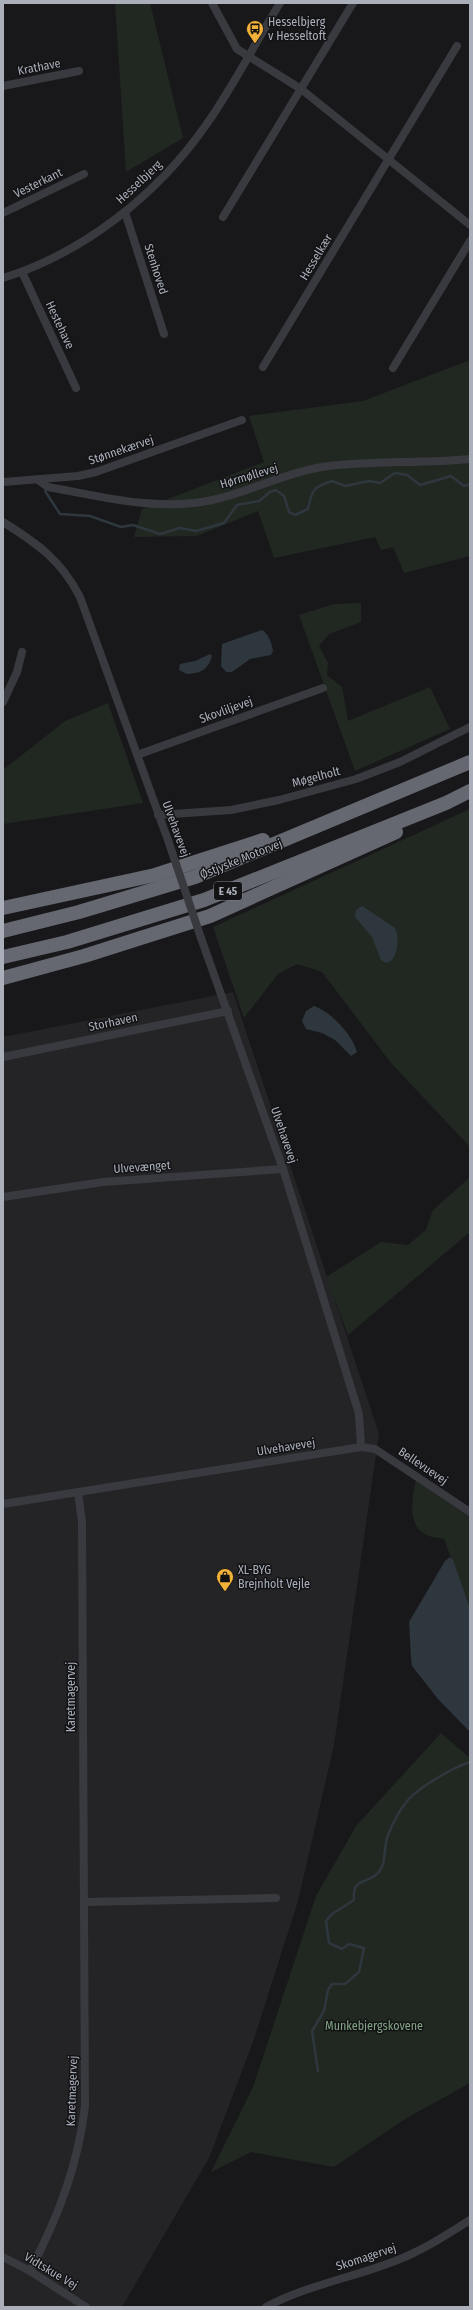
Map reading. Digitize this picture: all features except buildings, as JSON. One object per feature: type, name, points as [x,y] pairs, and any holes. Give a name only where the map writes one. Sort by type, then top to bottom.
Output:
[{"type":"highway","name":"Østjyske Motorvej","points":[[3,931],[79,912],[195,877],[342,817],[470,762]]},
{"type":"highway","name":"Østjyske Motorvej","points":[[3,957],[67,942],[204,900],[446,803],[470,791]]},
{"type":"highway","points":[[3,978],[84,956],[210,916],[431,816],[446,803]]},
{"type":"highway","points":[[3,908],[155,875],[288,831],[342,817]]},
{"type":"street","points":[[212,3],[237,49],[301,88],[470,225]]},
{"type":"street","name":"Hesselbjerg","points":[[3,278],[22,272],[88,238],[125,212],[155,185],[181,158],[206,125],[280,3]]},
{"type":"street","points":[[223,217],[353,3]]},
{"type":"street","name":"Hesselkær","points":[[263,367],[457,46]]},
{"type":"street","name":"Krathave","points":[[3,86],[79,71]]},
{"type":"street","name":"Vesterkant","points":[[3,213],[84,174]]},
{"type":"street","name":"Stenhoved","points":[[125,212],[164,334]]},
{"type":"street","points":[[393,368],[470,241]]},
{"type":"street","name":"Hestehave","points":[[22,272],[76,388]]},
{"type":"street","name":"Stønnekærvej","points":[[3,482],[38,480],[96,472],[242,420]]},
{"type":"street","name":"Hørmøllevej","points":[[38,480],[48,487],[122,500],[185,504],[207,501],[237,494],[315,468],[338,465],[470,459]]},
{"type":"street","name":"Ulvehavevej","points":[[3,522],[45,550],[58,562],[72,580],[80,597],[169,843],[283,1169],[359,1414],[361,1447],[3,1504]]},
{"type":"street","points":[[3,702],[17,672],[22,652]]},
{"type":"street","name":"Skovliljevej","points":[[137,755],[323,688]]},
{"type":"street","name":"Møgelholt","points":[[158,815],[230,810],[279,800],[356,779],[400,762],[470,727]]},
{"type":"street","name":"Storhaven","points":[[3,1057],[228,1011]]},
{"type":"street","name":"Ulvevænget","points":[[3,1196],[103,1182],[283,1169]]},
{"type":"street","name":"Bellevuevej","points":[[361,1447],[375,1449],[470,1512]]},
{"type":"street","name":"Karetmagervej","points":[[30,2270],[50,2232],[66,2194],[81,2137],[85,2106],[82,1522],[78,1492]]},
{"type":"street","points":[[84,1902],[276,1898]]},
{"type":"street","name":"Skomagervej","points":[[266,2307],[314,2285],[396,2261],[423,2248],[470,2220]]},
{"type":"street","name":"Vidtskue Vej","points":[[3,2257],[30,2270],[86,2307]]},
{"type":"shaded area","points":[[262,630],[266,633],[271,642],[273,651],[271,655],[250,659],[232,672],[226,672],[221,666],[222,644]]},
{"type":"shaded area","points":[[210,654],[212,656],[208,665],[200,672],[187,674],[179,670],[180,664],[195,661]]},
{"type":"shaded area","points":[[362,906],[395,928],[397,932],[397,948],[390,962],[386,963],[381,960],[372,937],[355,917],[356,910]]},
{"type":"shaded area","points":[[233,992],[379,1434],[334,1745],[298,1901],[253,2042],[209,2158],[122,2307],[3,2307],[3,1037]]},
{"type":"shaded area","points":[[314,1006],[327,1013],[340,1024],[351,1038],[357,1052],[351,1056],[335,1040],[322,1033],[306,1029],[302,1021],[306,1011]]},
{"type":"shaded area","points":[[450,1557],[453,1560],[470,1608],[470,1732],[438,1699],[412,1666],[411,1658],[409,1622],[445,1561]]},
{"type":"green space","points":[[115,3],[150,3],[183,138],[126,172]]},
{"type":"green space","points":[[470,360],[470,556],[404,573],[393,547],[381,550],[375,537],[274,558],[258,511],[197,536],[134,537],[142,509],[264,462],[249,416],[363,401]]},
{"type":"green space","points":[[361,603],[361,622],[329,634],[319,646],[328,663],[327,675],[342,687],[348,721],[430,687],[450,729],[355,771],[299,615],[334,604]]},
{"type":"green space","points":[[108,703],[143,803],[3,824],[3,770],[65,721]]},
{"type":"green space","points":[[470,809],[470,1147],[391,1063],[322,972],[297,964],[278,974],[244,1018],[213,927]]},
{"type":"green space","points":[[469,1178],[470,1232],[348,1335],[326,1277],[381,1242],[408,1245],[426,1230],[433,1210]]},
{"type":"green space","points":[[416,1480],[470,1516],[470,1608],[444,1539],[425,1534],[419,1530],[415,1524],[412,1502]]},
{"type":"green space","name":"Munkebjergskovene","points":[[441,1733],[470,1758],[470,2083],[405,2119],[334,2167],[251,2152],[211,2172],[253,2087],[316,1896],[356,1826]]},
{"type":"waterway","points":[[45,491],[60,514],[90,516],[121,527],[133,525],[160,534],[180,528],[196,531],[224,523],[237,505],[259,501],[270,492],[276,490],[284,496],[289,512],[295,515],[308,509],[312,493],[317,487],[332,481],[345,486],[369,481],[380,483],[395,473],[407,475],[420,485],[451,476],[464,486],[470,484]]},
{"type":"waterway","points":[[318,2071],[312,2031],[324,2011],[328,1990],[332,1984],[345,1984],[359,1972],[364,1948],[349,1944],[342,1949],[329,1943],[326,1921],[332,1914],[354,1900],[355,1888],[361,1882],[373,1877],[381,1869],[388,1835],[396,1817],[408,1800],[437,1778],[470,1762]]},
{"type":"place","name":"Hesselbjerg v Hesseltoft","points":[[255,44]]},
{"type":"place","name":"XL-BYG Brejnholt Vejle","points":[[225,1592]]}]
